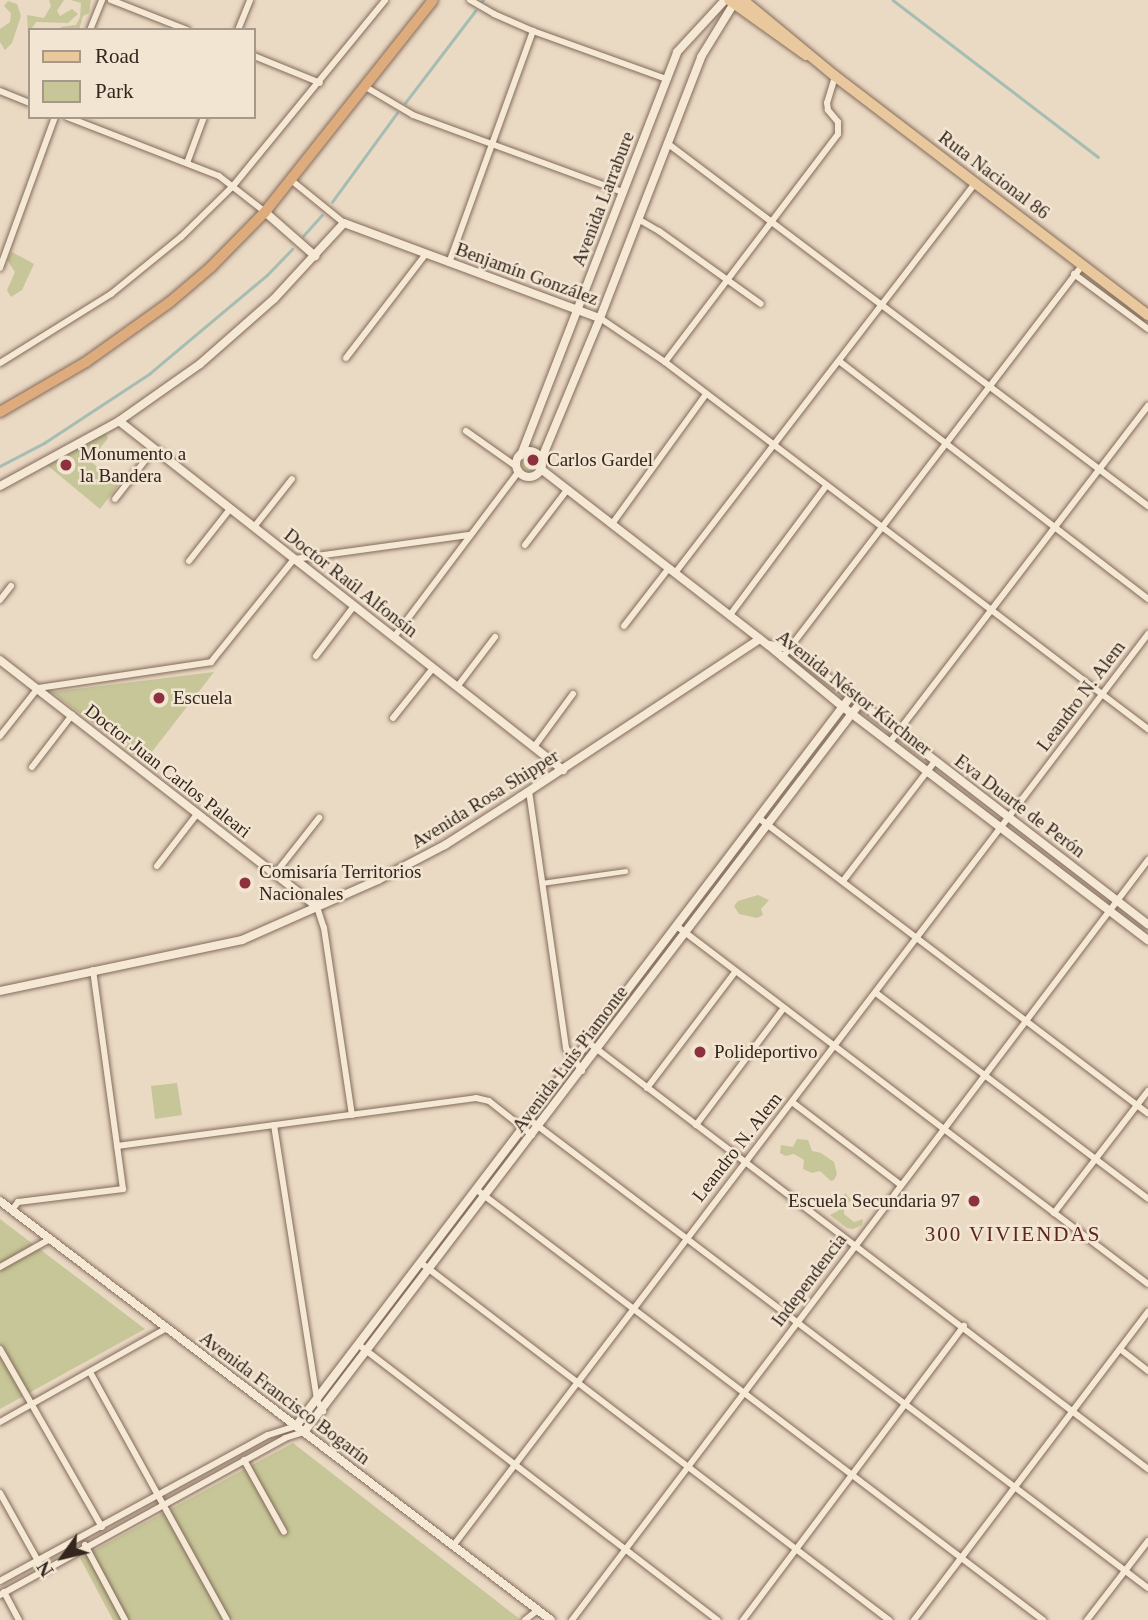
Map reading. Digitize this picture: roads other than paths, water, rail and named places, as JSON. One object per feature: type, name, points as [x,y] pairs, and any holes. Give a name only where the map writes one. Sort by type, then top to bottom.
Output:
[{"type":"highway","points":[[0,412],[86,362],[170,302],[211,267],[265,212],[433,0]]},
{"type":"main road","name":"Ruta Nacional 86","points":[[734,1],[819,62],[1148,315]]},
{"type":"street","points":[[91,28],[102,0]]},
{"type":"street","points":[[111,0],[182,28]]},
{"type":"street","points":[[239,28],[250,0]]},
{"type":"street","points":[[0,363],[111,294],[181,237],[233,186],[320,83],[385,0]]},
{"type":"street","points":[[470,0],[533,31],[666,79]]},
{"type":"street","name":"Avenida Larrabure","points":[[518,469],[521,455],[680,46],[734,1]]},
{"type":"street","name":"Avenida Larrabure","points":[[541,465],[705,49],[734,1]]},
{"type":"street","points":[[449,263],[533,31]]},
{"type":"street","points":[[690,37],[705,49]]},
{"type":"street","points":[[256,57],[320,83]]},
{"type":"street","points":[[665,362],[838,134],[838,122],[828,110],[827,103],[835,76]]},
{"type":"street","points":[[364,86],[413,115],[622,192]]},
{"type":"street","points":[[0,91],[28,102]]},
{"type":"street","points":[[0,268],[54,119]]},
{"type":"street","points":[[72,119],[219,176],[315,256]]},
{"type":"street","points":[[187,163],[203,119]]},
{"type":"street","points":[[667,143],[990,384],[1148,506]]},
{"type":"street","name":"Benjamín González","points":[[291,180],[344,223],[600,318],[665,362],[772,447],[1148,729]]},
{"type":"street","points":[[624,626],[772,447],[975,183]]},
{"type":"street","points":[[638,219],[728,278],[761,304]]},
{"type":"street","points":[[0,486],[118,421],[162,392],[237,333],[315,256],[344,223]]},
{"type":"street","points":[[0,237],[8,240]]},
{"type":"street","points":[[346,358],[425,255]]},
{"type":"street","points":[[782,658],[1082,265]]},
{"type":"street","points":[[1074,274],[1148,329]]},
{"type":"street","points":[[839,361],[1148,599]]},
{"type":"street","points":[[612,524],[706,394]]},
{"type":"street","points":[[890,742],[1148,406]]},
{"type":"street","name":"Doctor Raúl Alfonsín","points":[[118,421],[563,770]]},
{"type":"street","points":[[466,431],[532,477],[541,465],[533,452],[521,455]]},
{"type":"street","points":[[116,499],[154,449]]},
{"type":"street","name":"Avenida Néstor Kirchner","points":[[541,465],[567,490],[730,615],[843,707],[1148,940]]},
{"type":"street","points":[[394,638],[518,469]]},
{"type":"street","points":[[254,527],[292,478]]},
{"type":"street","points":[[730,615],[826,486]]},
{"type":"street","points":[[525,545],[567,490]]},
{"type":"street","points":[[189,561],[230,509]]},
{"type":"street","points":[[0,736],[38,688],[211,662],[294,559],[469,535]]},
{"type":"street","points":[[0,600],[11,586]]},
{"type":"street","points":[[316,656],[354,606]]},
{"type":"street","name":"Leandro N. Alem","points":[[453,1546],[1148,634]]},
{"type":"street","points":[[457,687],[495,637]]},
{"type":"street","name":"Avenida Rosa Shipper","points":[[2,988],[242,940],[397,871],[563,770],[760,639]]},
{"type":"street","name":"Eva Duarte de Perón","points":[[768,645],[789,648],[1148,924]]},
{"type":"street","name":"Doctor Juan Carlos Paleari","points":[[0,660],[317,907]]},
{"type":"street","points":[[393,718],[433,668]]},
{"type":"street","points":[[534,747],[573,694]]},
{"type":"street","name":"Avenida Luis Piamonte","points":[[296,1426],[851,696]]},
{"type":"street","name":"Avenida Luis Piamonte","points":[[304,1432],[368,1353],[860,703]]},
{"type":"street","points":[[32,767],[72,715]]},
{"type":"street","points":[[843,881],[935,761]]},
{"type":"street","points":[[529,791],[566,1048],[582,1071]]},
{"type":"street","points":[[157,866],[197,814]]},
{"type":"street","points":[[274,875],[319,818]]},
{"type":"street","points":[[760,819],[1148,1113]]},
{"type":"street","name":"Independencia","points":[[572,1620],[1148,860]]},
{"type":"street","points":[[542,883],[625,871]]},
{"type":"street","points":[[317,907],[324,928],[352,1115]]},
{"type":"street","points":[[678,927],[1148,1284]]},
{"type":"street","points":[[12,1210],[18,1202],[123,1189],[93,970]]},
{"type":"street","points":[[647,1088],[735,972]]},
{"type":"street","points":[[876,993],[1148,1199]]},
{"type":"street","points":[[696,1125],[783,1009]]},
{"type":"street","points":[[589,1043],[964,1326],[1148,1469]]},
{"type":"street","points":[[1054,1213],[1148,1090]]},
{"type":"street","points":[[117,1146],[476,1098],[489,1101],[532,1135]]},
{"type":"street","points":[[792,1102],[901,1185]]},
{"type":"street","points":[[530,1120],[1148,1588]]},
{"type":"street","points":[[274,1125],[317,1401],[323,1411]]},
{"type":"street","points":[[477,1191],[1043,1620]]},
{"type":"street","name":"Avenida Francisco Bogarín","points":[[0,1201],[551,1620]]},
{"type":"street","points":[[0,1267],[50,1239]]},
{"type":"street","points":[[421,1263],[889,1620]]},
{"type":"street","points":[[914,1620],[1148,1312]]},
{"type":"street","points":[[743,1620],[964,1326]]},
{"type":"street","points":[[0,1422],[167,1328]]},
{"type":"street","points":[[359,1345],[718,1620]]},
{"type":"street","points":[[0,1349],[106,1535]]},
{"type":"street","points":[[1120,1349],[1148,1371]]},
{"type":"street","points":[[90,1371],[160,1494],[226,1620]]},
{"type":"street","points":[[0,1581],[268,1435],[296,1426]]},
{"type":"street","points":[[19,1620],[2,1593],[164,1502],[285,1438],[304,1432]]},
{"type":"street","points":[[244,1460],[284,1532]]},
{"type":"street","points":[[0,1493],[43,1570]]},
{"type":"street","points":[[80,1538],[125,1620]]},
{"type":"street","points":[[1087,1620],[1148,1541]]},
{"type":"street","points":[[525,1620],[538,1610]]},
{"type":"waterway","points":[[893,0],[1098,157]]},
{"type":"waterway","points":[[405,103],[475,11]]},
{"type":"waterway","points":[[332,202],[397,113]]},
{"type":"waterway","points":[[303,236],[322,215]]},
{"type":"waterway","points":[[0,466],[44,443],[149,374],[267,275],[292,249]]},
{"type":"place","name":"Carlos Gardel","points":[[533,460]]},
{"type":"place","name":"Monumento a la Bandera","points":[[66,465]]},
{"type":"place","name":"Escuela","points":[[159,698]]},
{"type":"place","name":"Comisaría Territorios Nacionales","points":[[245,883]]},
{"type":"place","name":"Polideportivo","points":[[700,1052]]},
{"type":"place","name":"Escuela Secundaria 97","points":[[974,1201]]},
{"type":"district","name":"300 VIVIENDAS","points":[[1013,1234]]}]
